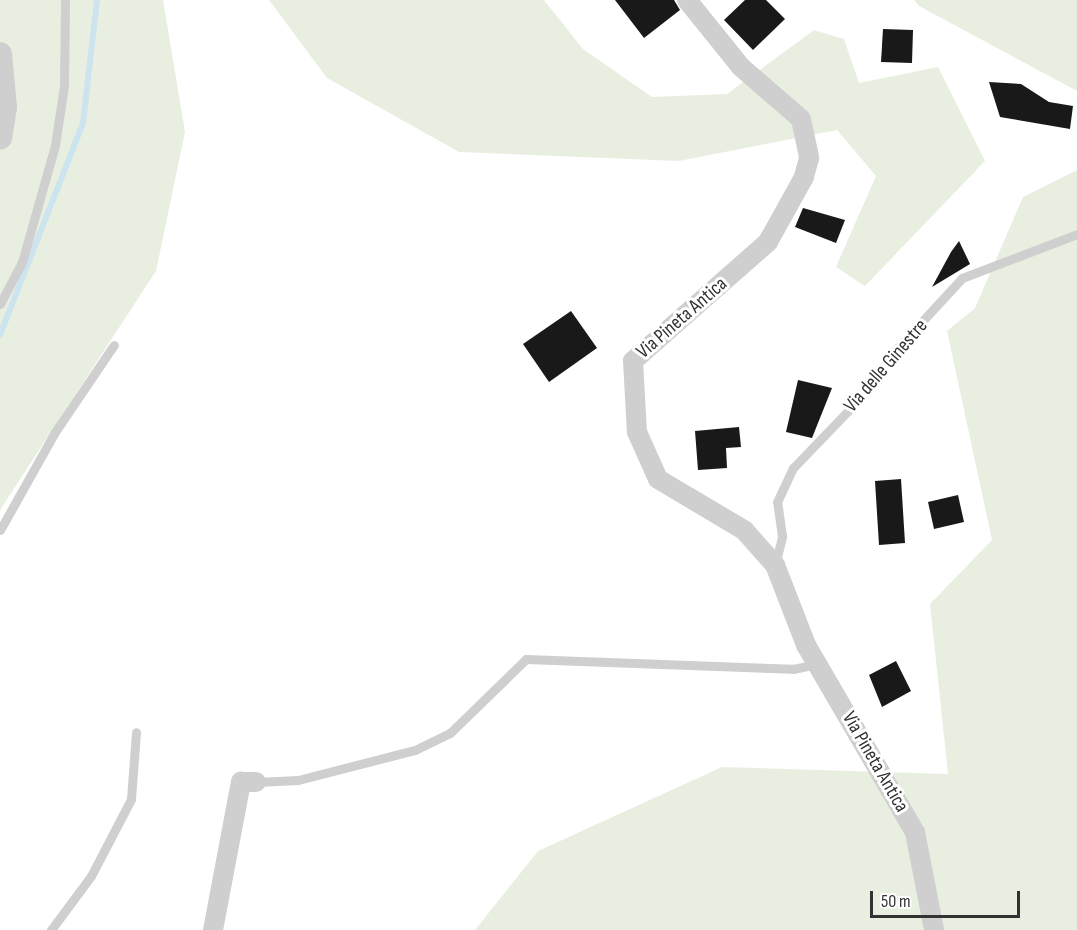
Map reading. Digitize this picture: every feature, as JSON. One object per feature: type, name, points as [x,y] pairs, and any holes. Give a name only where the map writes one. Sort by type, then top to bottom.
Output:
[{"type":"street","name":"Via Pineta Antica","points":[[687,0],[741,67],[801,118],[809,158],[804,177],[768,242],[642,348],[633,361],[632,406],[645,456],[658,479],[744,530],[775,565],[817,664],[915,832],[934,930]]},
{"type":"street","points":[[0,54],[4,107],[0,138]]},
{"type":"street","points":[[213,930],[241,782],[256,782]]},
{"type":"lane","points":[[0,304],[22,262],[55,145],[64,86],[65,0]]},
{"type":"lane","name":"Via delle Ginestre","points":[[775,565],[783,536],[777,502],[793,468],[873,385],[891,356],[962,278],[1077,234]]},
{"type":"lane","points":[[0,530],[50,439],[114,345]]},
{"type":"lane","points":[[256,782],[298,780],[415,750],[450,733],[526,659],[793,669],[817,664]]},
{"type":"lane","points":[[51,930],[91,876],[130,799],[136,732]]},
{"type":"green space","points":[[0,0],[163,0],[185,132],[156,271],[0,510]]},
{"type":"green space","points":[[269,0],[544,0],[583,49],[652,97],[727,94],[814,30],[844,39],[859,83],[938,67],[985,161],[865,286],[836,267],[876,176],[837,130],[679,161],[459,152],[327,78]]},
{"type":"green space","points":[[914,0],[1077,0],[1077,91],[919,6]]},
{"type":"green space","points":[[1077,170],[1077,930],[475,930],[538,851],[722,767],[948,774],[930,604],[992,540],[947,331],[975,308],[1023,197]]},
{"type":"building","points":[[615,0],[674,0],[680,10],[644,38]]},
{"type":"building","points":[[745,0],[766,0],[785,19],[753,50],[724,20]]},
{"type":"building","points":[[883,29],[913,30],[912,63],[881,62]]},
{"type":"building","points":[[989,82],[1021,84],[1049,102],[1073,106],[1070,129],[1000,117]]},
{"type":"building","points":[[803,208],[845,220],[836,243],[795,227]]},
{"type":"building","points":[[959,241],[970,264],[932,287],[951,252]]},
{"type":"building","points":[[571,311],[597,348],[549,382],[523,344]]},
{"type":"building","points":[[798,380],[832,388],[812,438],[786,432]]},
{"type":"building","points":[[739,427],[741,447],[726,448],[727,468],[698,470],[695,431]]},
{"type":"building","points":[[901,479],[905,543],[879,545],[875,481]]},
{"type":"building","points":[[958,495],[964,522],[934,529],[928,502]]},
{"type":"building","points":[[896,661],[911,691],[882,707],[869,675]]},
{"type":"waterway","points":[[0,335],[83,123],[97,0]]}]
